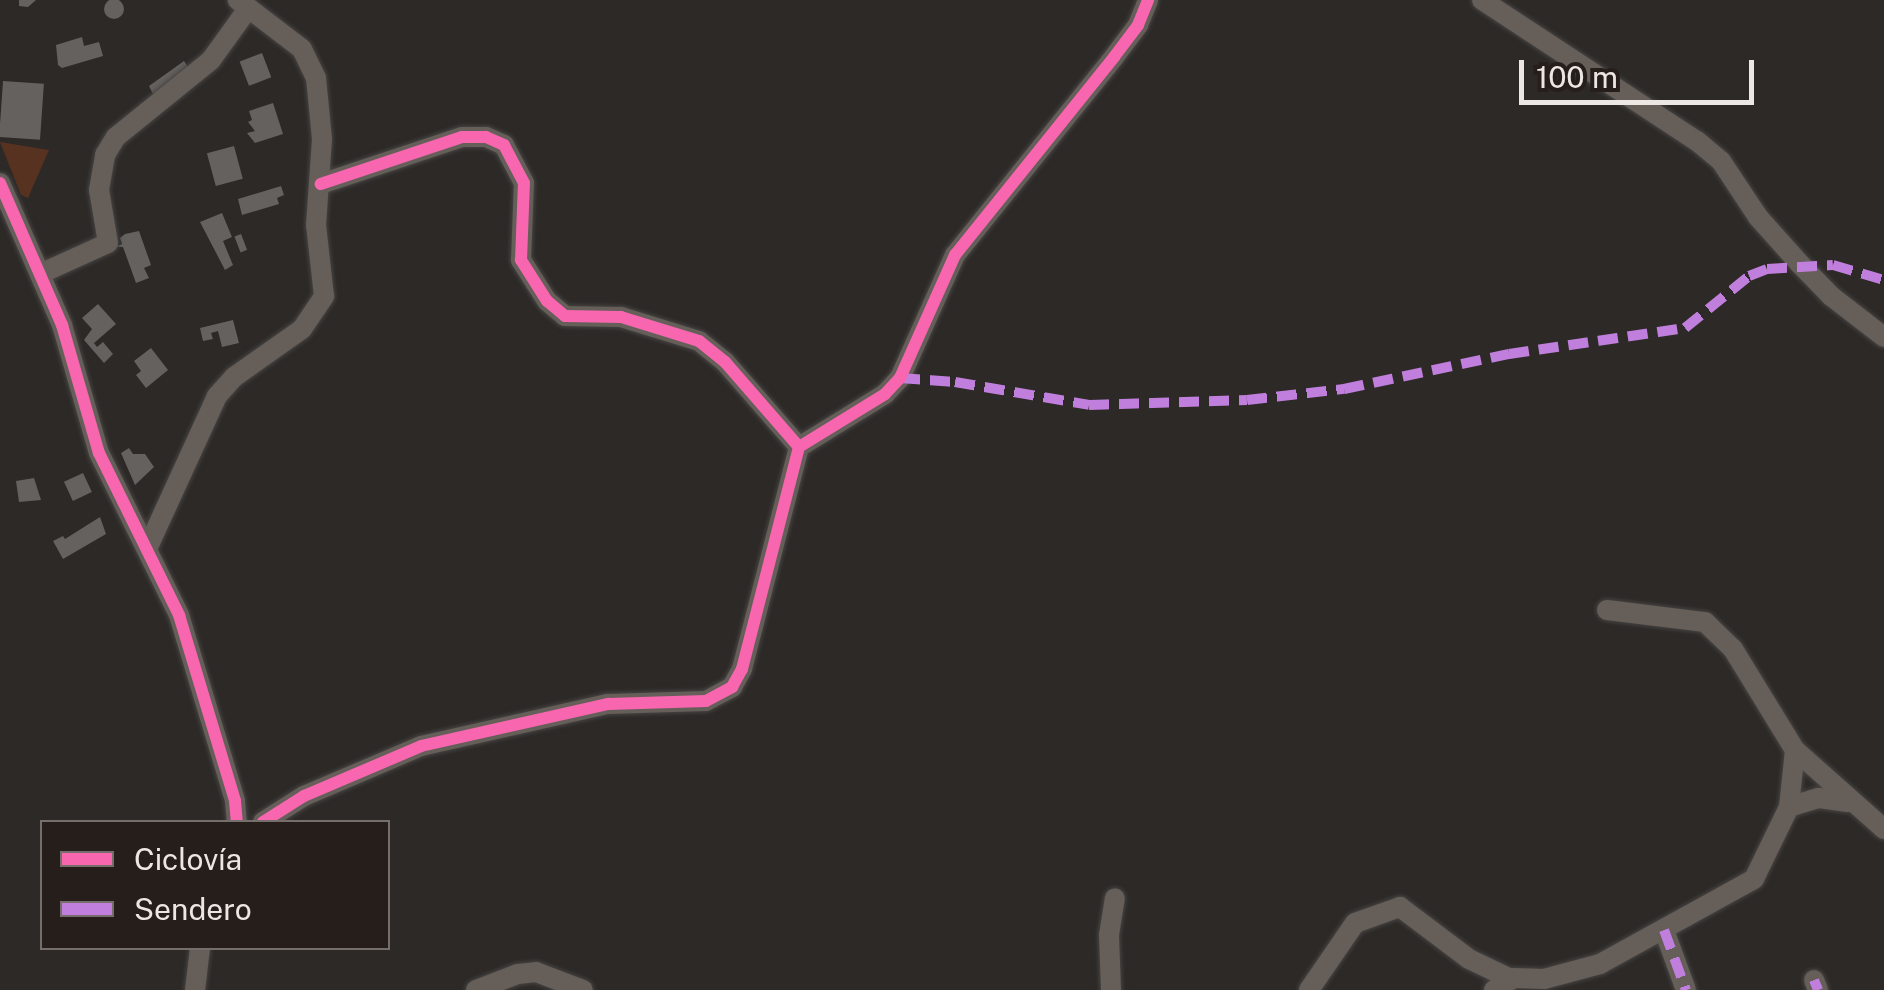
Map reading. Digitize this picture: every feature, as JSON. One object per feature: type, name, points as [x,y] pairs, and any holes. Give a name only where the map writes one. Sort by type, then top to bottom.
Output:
[{"type":"street","points":[[266,820],[304,796],[421,746],[608,704],[706,701],[732,687],[742,670],[798,447],[871,404],[900,378],[925,330],[956,254],[981,217],[1024,172],[1114,57],[1138,25],[1148,0]]},
{"type":"street","points":[[1482,0],[1721,161],[1758,216],[1800,264],[1831,296],[1884,338]]},
{"type":"street","points":[[42,273],[108,243],[99,190],[105,154],[116,137],[211,60],[243,5],[302,49],[321,108],[321,184],[316,225],[324,296],[315,316],[234,377],[217,396],[148,549]]},
{"type":"street","points":[[321,184],[462,137],[486,138],[504,145],[524,183],[520,260],[547,302],[565,316],[621,317],[699,341],[725,362],[798,447]]},
{"type":"street","points":[[0,183],[42,273],[75,362],[99,454],[179,615],[235,801],[237,820]]},
{"type":"street","points":[[1607,610],[1705,622],[1732,649],[1795,750],[1848,802],[1884,829]]},
{"type":"street","points":[[1308,990],[1354,923],[1400,907],[1502,984],[1544,980],[1600,964],[1754,878],[1789,807],[1795,750]]},
{"type":"street","points":[[1789,807],[1819,798],[1848,802]]},
{"type":"street","points":[[1112,990],[1109,935],[1115,898]]},
{"type":"street","points":[[1664,930],[1686,990]]},
{"type":"street","points":[[195,990],[200,950]]},
{"type":"street","points":[[476,990],[518,974],[536,972],[583,990]]},
{"type":"shaded area","points":[[0,142],[49,150],[28,198],[21,195]]},
{"type":"building","points":[[114,-1],[124,9],[114,19],[104,9]]},
{"type":"building","points":[[19,0],[36,0],[28,7],[19,6]]},
{"type":"building","points":[[82,37],[84,46],[99,42],[103,56],[62,68],[58,65],[56,45]]},
{"type":"building","points":[[262,53],[271,77],[249,86],[240,62]]},
{"type":"building","points":[[184,61],[190,70],[155,98],[149,86]]},
{"type":"building","points":[[3,81],[44,84],[40,140],[0,137]]},
{"type":"building","points":[[273,103],[283,134],[255,143],[247,133],[255,131],[248,122],[252,120],[249,111]]},
{"type":"building","points":[[234,146],[243,179],[216,186],[207,153]]},
{"type":"building","points":[[281,186],[284,195],[277,198],[279,204],[242,215],[238,199]]},
{"type":"building","points":[[222,213],[232,237],[223,241],[233,265],[225,270],[200,222]]},
{"type":"building","points":[[139,231],[151,265],[144,268],[149,278],[136,283],[123,247],[115,247],[122,244],[120,238],[125,234]]},
{"type":"building","points":[[241,234],[247,250],[241,252],[234,237]]},
{"type":"building","points":[[98,304],[116,324],[94,343],[97,347],[103,342],[113,354],[104,363],[84,340],[92,329],[82,318]]},
{"type":"building","points":[[233,320],[239,343],[222,347],[218,331],[211,333],[213,339],[203,341],[200,328]]},
{"type":"building","points":[[151,348],[168,370],[146,388],[136,375],[141,371],[134,361]]},
{"type":"building","points":[[129,448],[133,454],[145,454],[154,467],[135,485],[121,453]]},
{"type":"building","points":[[83,473],[92,492],[73,501],[64,482]]},
{"type":"building","points":[[34,478],[41,500],[19,502],[16,481]]},
{"type":"building","points":[[100,517],[106,534],[63,559],[53,541],[63,536],[65,539]]},
{"type":"marked path","points":[[900,378],[955,382],[1089,405],[1247,400],[1344,389],[1509,354],[1685,328],[1749,276],[1767,269],[1833,265],[1884,280]]},
{"type":"marked path","points":[[1664,930],[1686,990]]},
{"type":"marked path","points":[[1814,980],[1818,990]]},
{"type":"cycle path","points":[[799,447],[885,394],[900,378],[955,255],[1114,57],[1138,25],[1148,0]]},
{"type":"cycle path","points":[[266,820],[304,796],[421,746],[608,704],[706,701],[732,687],[742,669],[799,447],[725,362],[699,341],[621,317],[565,316],[547,301],[521,260],[524,183],[504,145],[486,137],[462,137],[321,184]]},
{"type":"cycle path","points":[[0,183],[62,325],[99,453],[179,615],[235,801],[237,820]]}]
